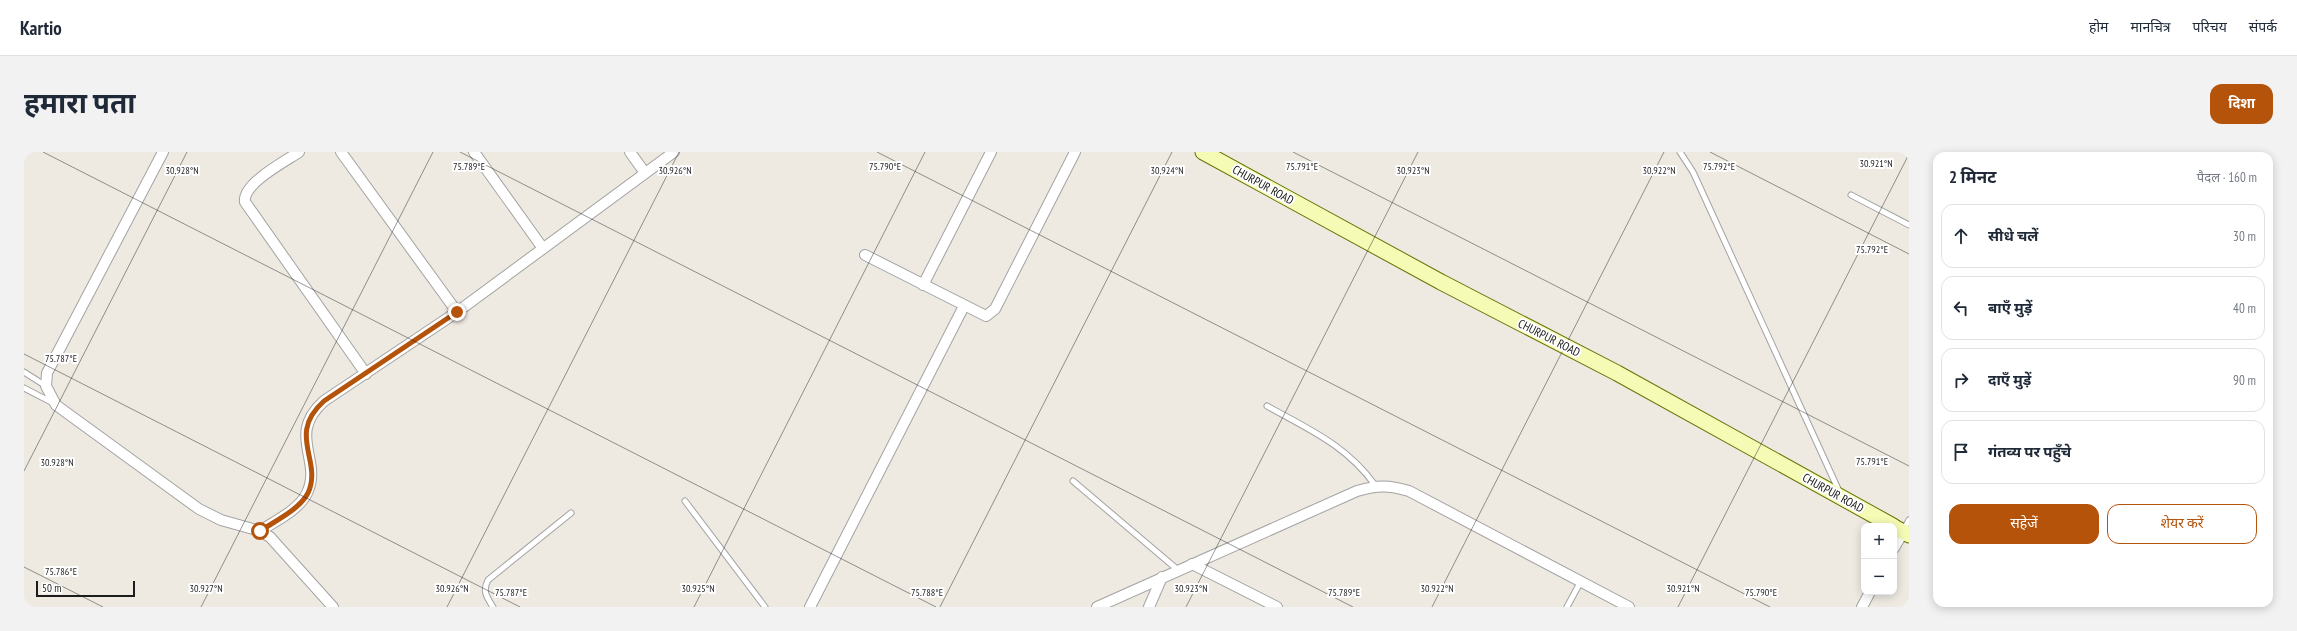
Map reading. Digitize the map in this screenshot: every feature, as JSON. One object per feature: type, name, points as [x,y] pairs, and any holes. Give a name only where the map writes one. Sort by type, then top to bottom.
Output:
[{"type":"street","points":[[163,152],[47,374],[46,386],[56,405],[199,509],[221,520],[260,531],[270,537],[333,607]]},
{"type":"street","points":[[299,152],[250,186],[244,196],[245,202],[366,374]]},
{"type":"street","points":[[341,152],[457,312]]},
{"type":"street","points":[[474,152],[542,247]]},
{"type":"street","points":[[630,152],[644,173]]},
{"type":"street","points":[[260,531],[301,503],[308,492],[311,476],[305,437],[308,423],[313,411],[324,401],[457,312],[542,247],[674,152]]},
{"type":"street","points":[[923,285],[991,152]]},
{"type":"street","points":[[865,255],[986,316],[993,312],[1075,152]]},
{"type":"street","name":"CHURPUR ROAD","points":[[1203,152],[1441,282],[1618,373],[1842,497],[1902,528]]},
{"type":"street","points":[[810,607],[964,306]]},
{"type":"street","points":[[1096,607],[1375,485],[1391,485],[1409,491],[1629,607]]},
{"type":"street","points":[[1897,540],[1902,528]]},
{"type":"street","points":[[1192,564],[1277,607]]},
{"type":"street","points":[[1149,607],[1162,577]]},
{"type":"street","points":[[1862,607],[1868,595]]},
{"type":"lane","points":[[1680,152],[1693,172],[1842,497]]},
{"type":"lane","points":[[1851,195],[1909,225]]},
{"type":"lane","points":[[24,372],[46,386]]},
{"type":"lane","points":[[24,388],[56,405]]},
{"type":"lane","points":[[1267,406],[1334,443],[1352,457],[1375,485]]},
{"type":"lane","points":[[1073,481],[1178,570]]},
{"type":"lane","points":[[685,501],[765,607]]},
{"type":"lane","points":[[493,607],[485,595],[484,587],[488,580],[571,513]]},
{"type":"lane","points":[[1567,607],[1581,581]]},
{"type":"route","points":[[260,531],[301,503],[308,492],[311,476],[305,437],[308,423],[313,411],[324,401],[457,312]]}]
